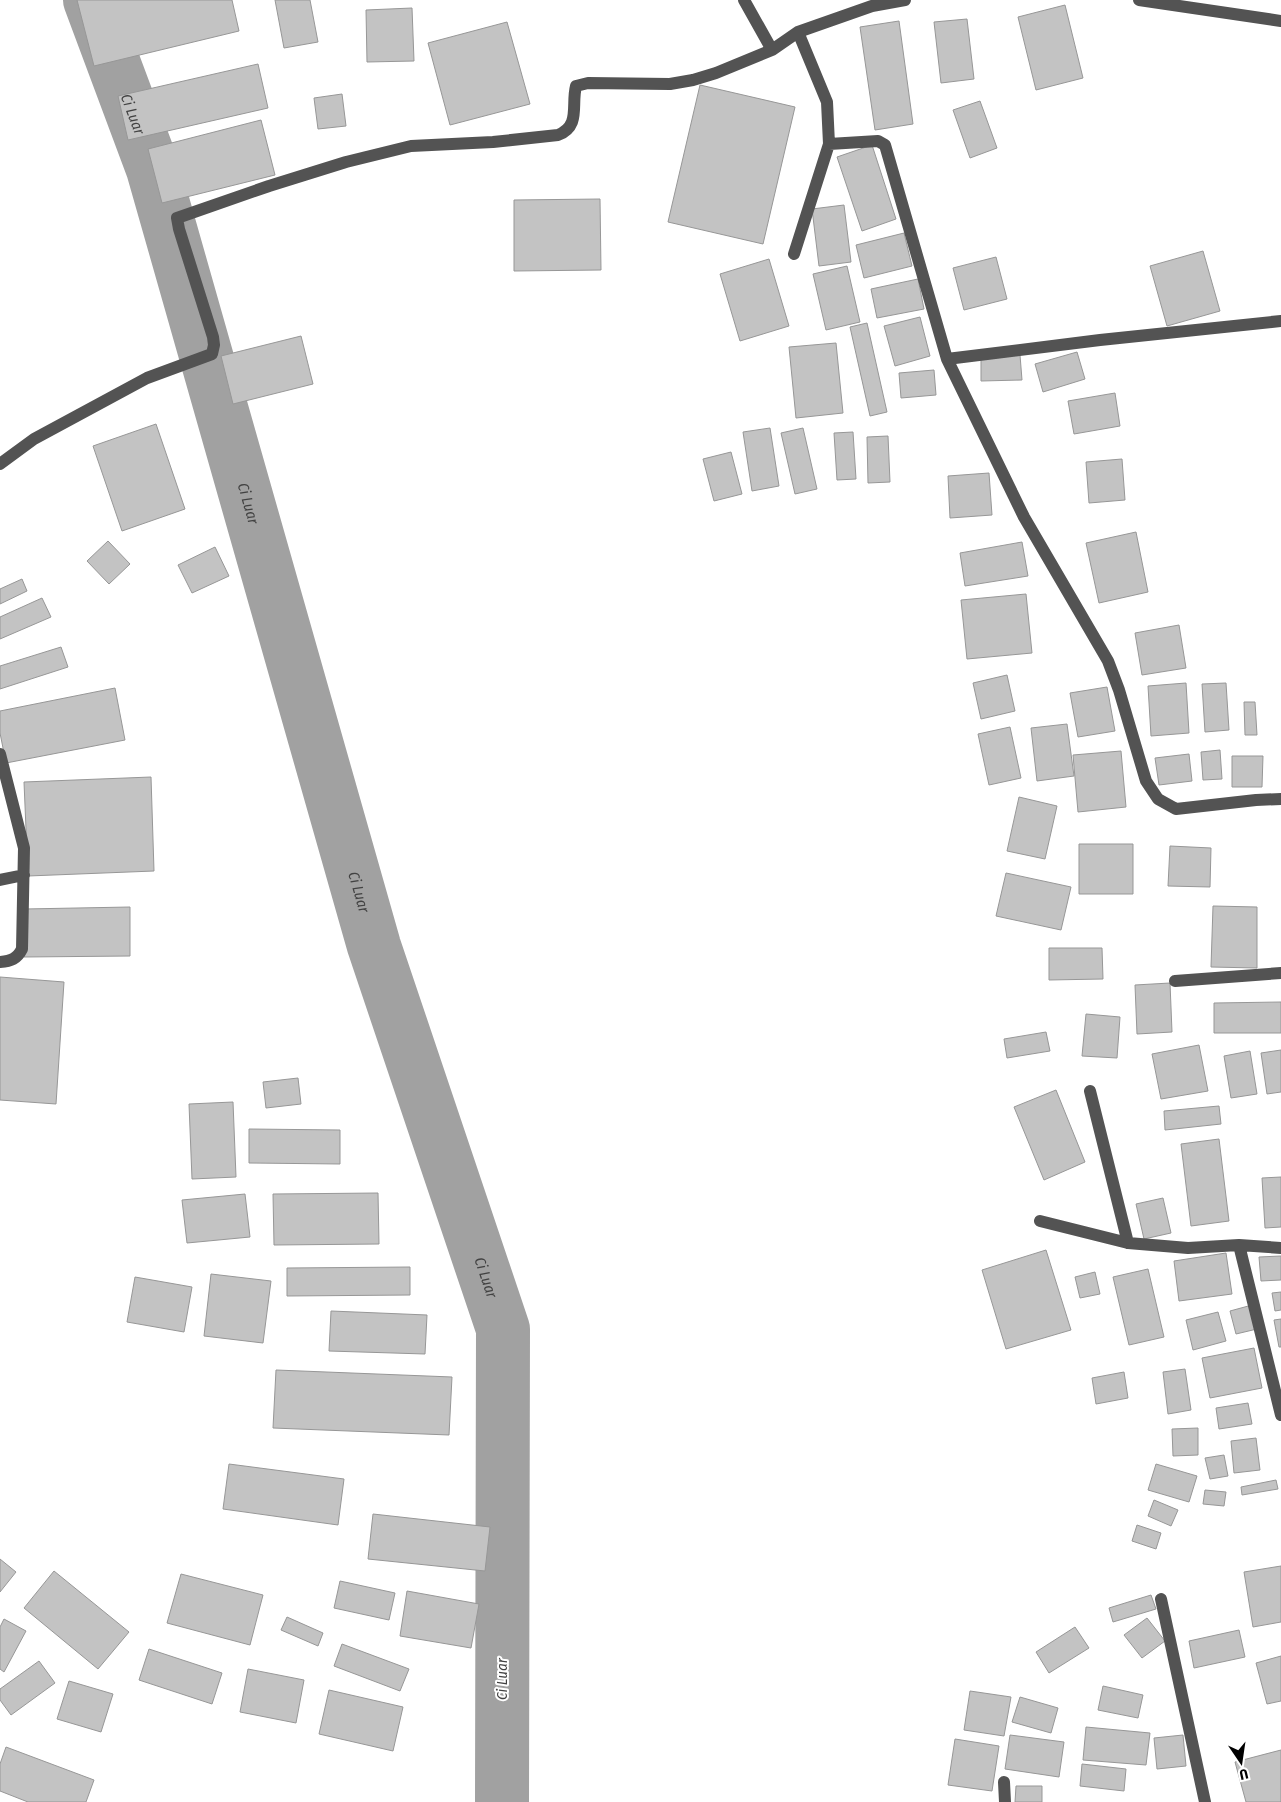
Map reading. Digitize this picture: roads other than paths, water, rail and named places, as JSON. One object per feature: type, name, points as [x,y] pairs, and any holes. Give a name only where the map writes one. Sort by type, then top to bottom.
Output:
[{"type":"street","points":[[744,0],[772,50]]},
{"type":"street","points":[[5,460],[34,439],[147,378],[212,354],[213,336],[179,229],[178,218],[346,162],[411,146],[493,142],[558,135],[565,132],[571,126],[575,91],[576,86],[579,84],[670,84],[683,82],[716,73],[772,50],[798,32],[872,6],[905,0]]},
{"type":"street","points":[[1139,0],[1281,21]]},
{"type":"street","points":[[794,254],[829,144],[827,102],[798,32]]},
{"type":"street","points":[[829,144],[878,141],[885,145],[947,359],[1024,517],[1108,661],[1119,690],[1146,781],[1158,799],[1176,809],[1281,799]]},
{"type":"street","points":[[947,359],[1100,340],[1281,321]]},
{"type":"street","points":[[0,754],[24,848],[22,949],[18,957],[10,962],[0,962]]},
{"type":"street","points":[[0,880],[24,875]]},
{"type":"street","points":[[1175,981],[1281,973]]},
{"type":"street","points":[[1090,1091],[1128,1243]]},
{"type":"street","points":[[1040,1220],[1128,1243],[1188,1248],[1239,1245],[1281,1248]]},
{"type":"street","points":[[1239,1245],[1281,1415]]},
{"type":"street","points":[[1160,1599],[1206,1802]]},
{"type":"street","points":[[1004,1782],[1005,1802]]},
{"type":"waterway","name":"Ci Luar","points":[[90,0],[153,169],[374,946],[503,1329],[502,1802]]}]
